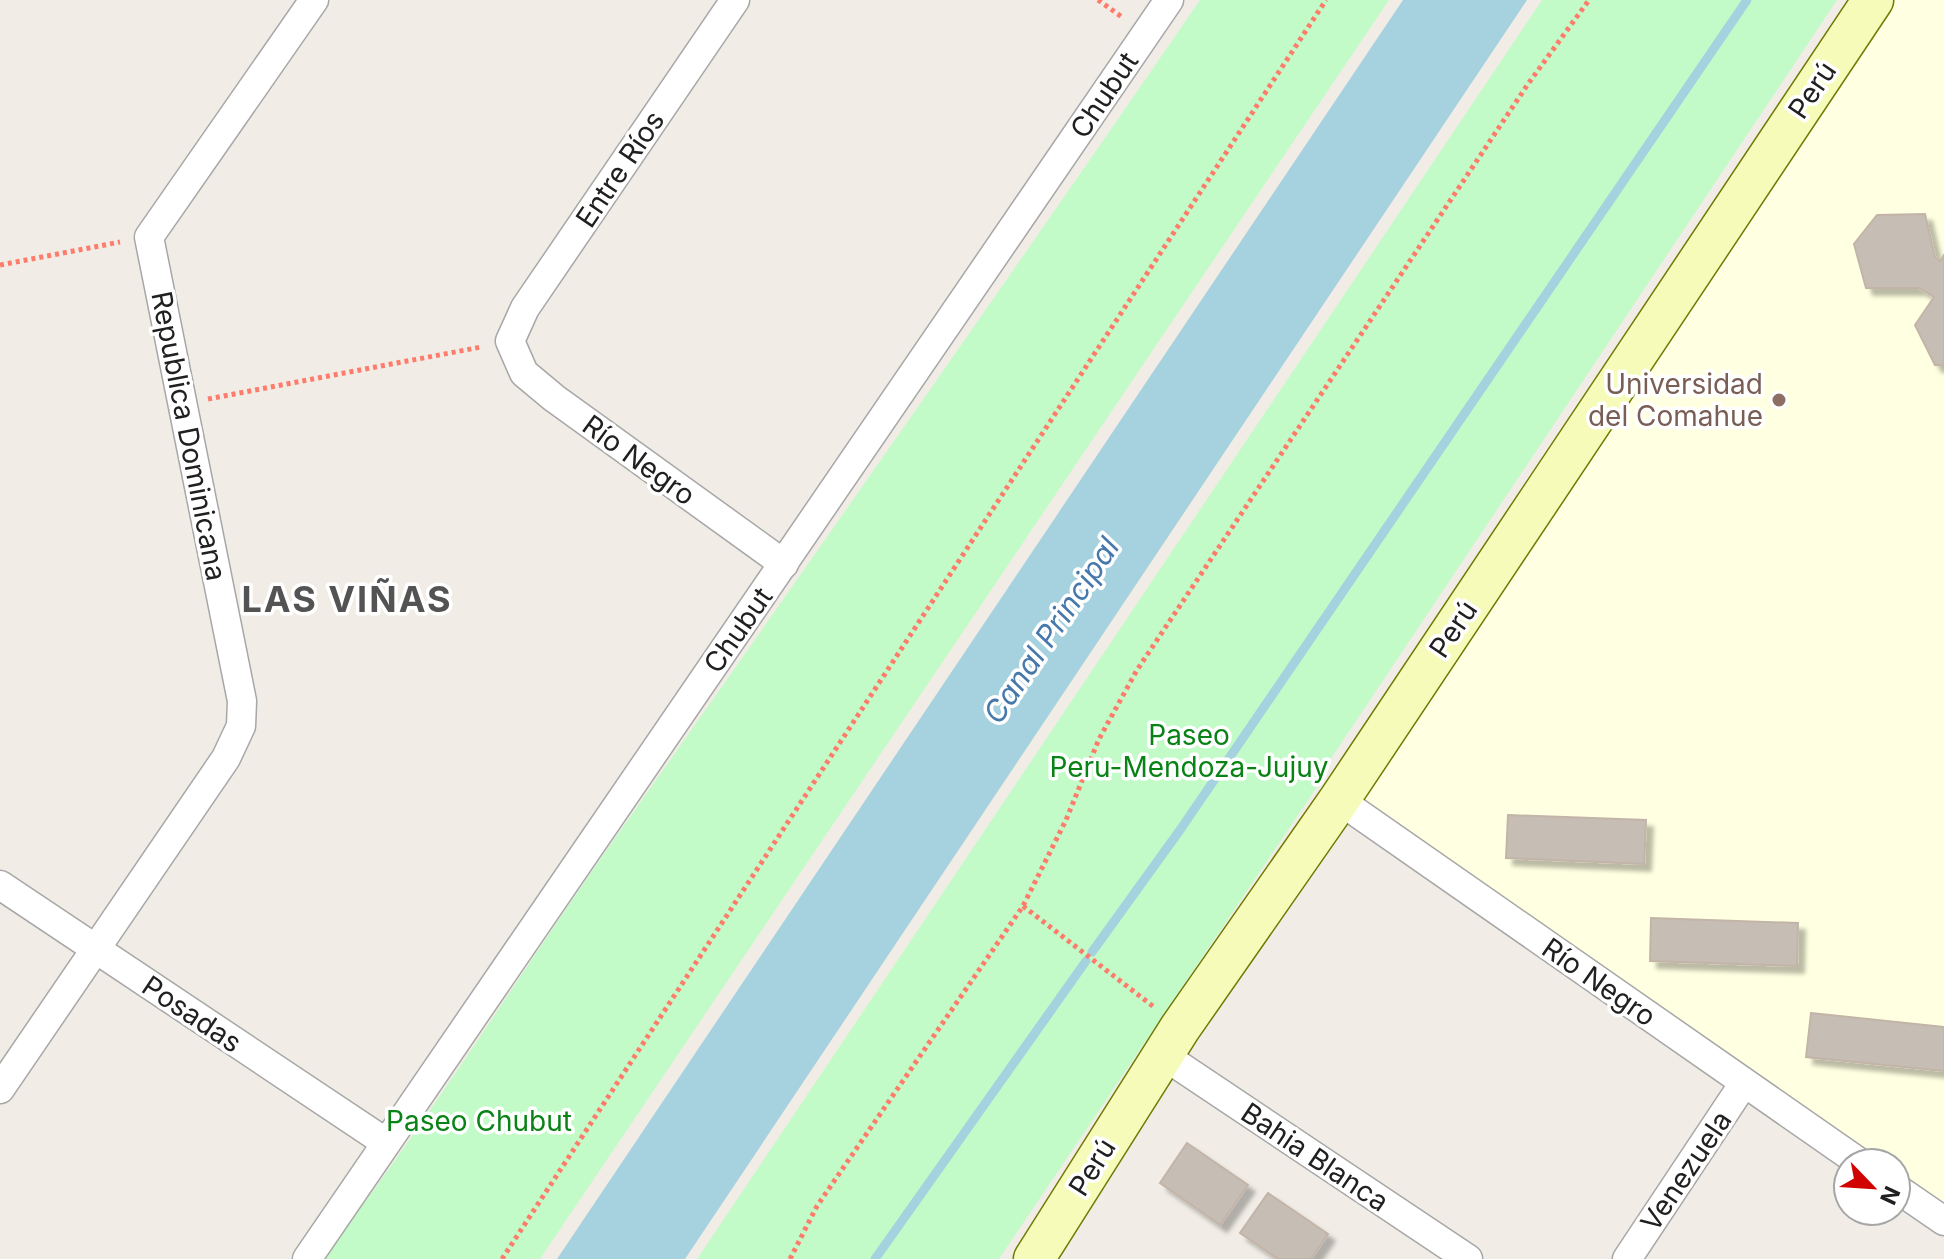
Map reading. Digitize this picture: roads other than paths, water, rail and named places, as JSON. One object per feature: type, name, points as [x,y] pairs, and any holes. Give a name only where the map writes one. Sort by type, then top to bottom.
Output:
[{"type":"main road","name":"Perú","points":[[1034,1259],[1171,1042],[1339,800],[1873,0]]},
{"type":"street","name":"Republica Dominicana","points":[[0,1089],[226,758],[241,726],[242,701],[149,237],[314,0]]},
{"type":"street","name":"Entre Ríos","points":[[510,341],[525,308],[735,0]]},
{"type":"street","name":"Chubut","points":[[307,1259],[1169,0]]},
{"type":"street","name":"Río Negro","points":[[510,341],[524,373],[554,398],[784,564]]},
{"type":"street","name":"Río Negro","points":[[1339,800],[1837,1147]]},
{"type":"street","name":"Posadas","points":[[0,885],[385,1142]]},
{"type":"street","name":"Bahia Blanca","points":[[1171,1042],[1468,1259]]},
{"type":"street","name":"Venezuela","points":[[1627,1259],[1744,1083]]},
{"type":"street","points":[[1912,1199],[1944,1221]]},
{"type":"water","name":"Canal Principal","points":[[1403,0],[1527,0],[685,1259],[557,1259]]},
{"type":"waterway","points":[[1092,952],[1180,830],[1747,0]]},
{"type":"waterway","points":[[875,1259],[1086,961]]},
{"type":"place","name":"Universidad del Comahue","points":[[1779,400]]},
{"type":"district","name":"LAS VIÑAS","points":[[347,599]]},
{"type":"park label","name":"Paseo Peru-Mendoza-Jujuy","points":[[1189,751]]},
{"type":"park label","name":"Paseo Chubut","points":[[479,1121]]}]
